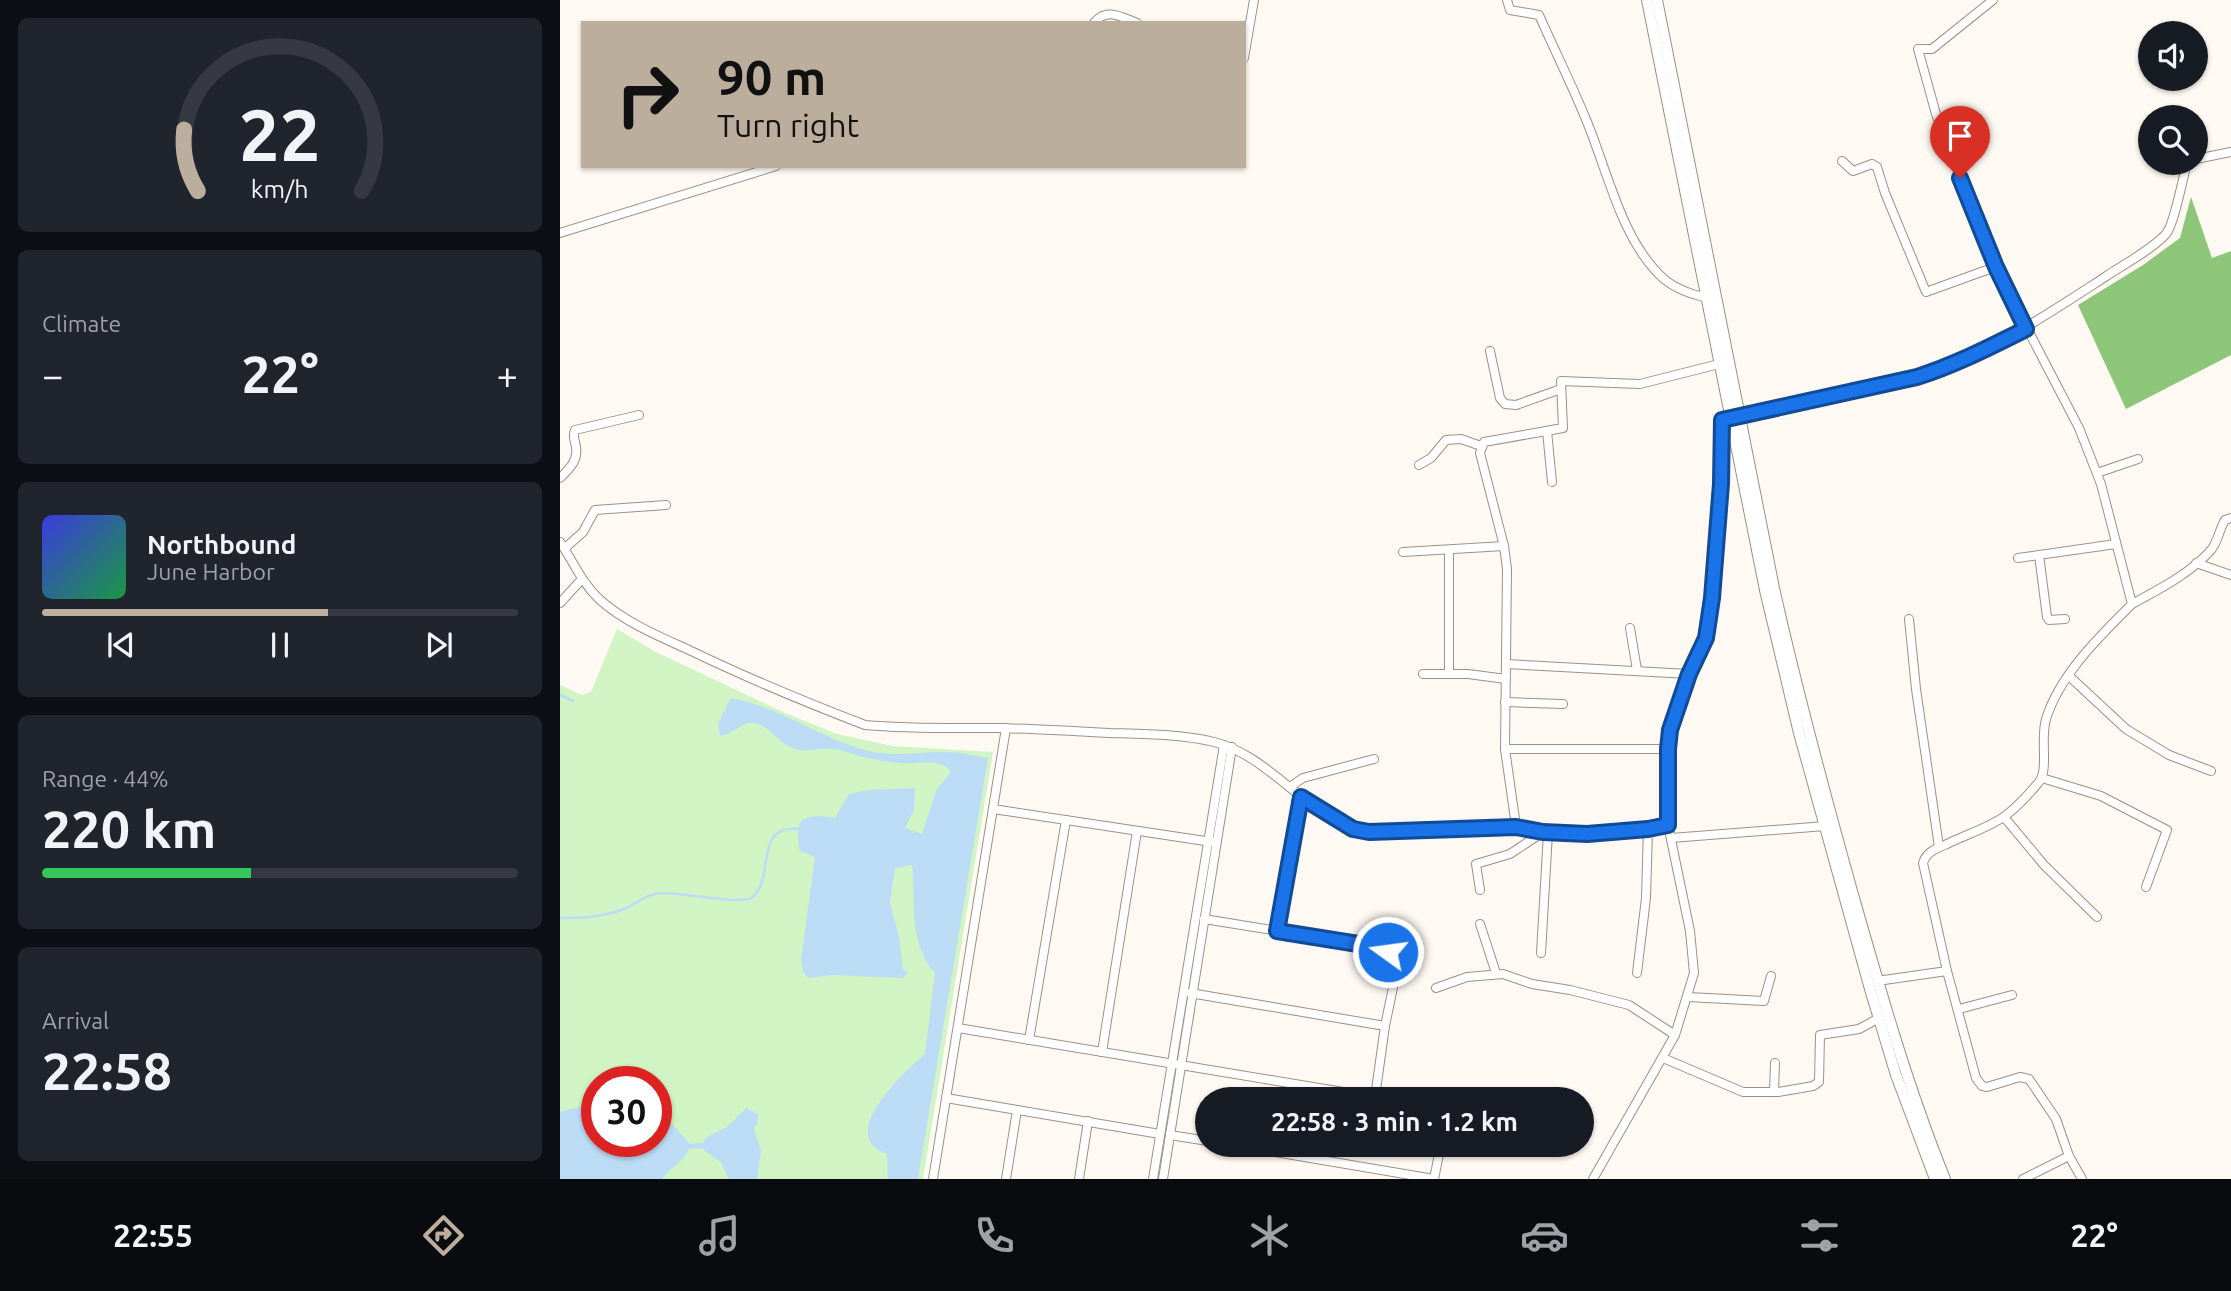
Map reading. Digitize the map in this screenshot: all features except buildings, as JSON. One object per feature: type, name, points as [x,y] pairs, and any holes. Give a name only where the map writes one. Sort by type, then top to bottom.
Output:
[{"type":"main road","points":[[1647,0],[1711,297],[1773,626],[1879,1018],[1911,1118],[1935,1179]]},
{"type":"main road","points":[[1657,0],[1711,297]]},
{"type":"main road","points":[[1735,417],[1796,684],[1877,981],[1905,1073],[1945,1179]]},
{"type":"street","points":[[1246,46],[1254,0]]},
{"type":"street","points":[[1507,0],[1510,10],[1538,15],[1586,117],[1628,228],[1643,253],[1664,279],[1673,285],[1711,297]]},
{"type":"street","points":[[1993,0],[1932,49],[1918,49],[1936,114],[1996,267],[2079,428],[2097,473],[2132,604]]},
{"type":"street","points":[[1096,21],[1101,15],[1109,13],[1131,21]]},
{"type":"street","points":[[2208,157],[2231,152]]},
{"type":"street","points":[[1842,161],[1853,171],[1872,164],[1877,167],[1885,194],[1926,292],[1996,267]]},
{"type":"street","points":[[560,233],[770,168]]},
{"type":"street","points":[[1593,1179],[1675,1035],[1694,973],[1694,955],[1668,825],[1668,749],[1673,719],[1689,674],[1706,638],[1716,565],[1722,420],[1891,383],[1945,368],[2026,329],[2123,266],[2167,233],[2184,175]]},
{"type":"street","points":[[1490,351],[1500,398],[1505,404],[1516,405],[1561,389]]},
{"type":"street","points":[[1516,827],[1505,749],[1508,582],[1504,546],[1480,453],[1481,446],[1484,442],[1563,428],[1561,381],[1640,384],[1724,362]]},
{"type":"street","points":[[560,478],[573,466],[575,430],[639,415]]},
{"type":"street","points":[[1547,431],[1552,481]]},
{"type":"street","points":[[1419,465],[1431,458],[1446,440],[1461,439],[1481,446]]},
{"type":"street","points":[[2097,473],[2138,459]]},
{"type":"street","points":[[666,505],[595,510],[583,531],[562,545],[597,598],[609,608],[657,635],[865,725],[1006,728],[1197,738],[1228,746],[1262,765],[1301,797],[1353,829],[1369,832],[1516,827],[1545,832],[1587,834],[1668,825]]},
{"type":"street","points":[[2082,1179],[2056,1119],[2029,1079],[2020,1077],[1992,1087],[1979,1083],[1947,971],[1923,863],[1926,854],[2004,817],[2042,778],[2042,743],[2046,719],[2069,676],[2105,631],[2132,604],[2153,593],[2212,548],[2225,520],[2231,518]]},
{"type":"street","points":[[2018,558],[2116,544]]},
{"type":"street","points":[[1404,552],[1504,546]]},
{"type":"street","points":[[1449,550],[1449,673]]},
{"type":"street","points":[[2039,555],[2047,617],[2049,620],[2065,619]]},
{"type":"street","points":[[2196,562],[2231,575]]},
{"type":"street","points":[[560,603],[582,579]]},
{"type":"street","points":[[1909,619],[1916,689],[1939,847]]},
{"type":"street","points":[[1630,628],[1637,670]]},
{"type":"street","points":[[1506,664],[1689,674]]},
{"type":"street","points":[[1423,674],[1449,673],[1506,679]]},
{"type":"street","points":[[2069,676],[2126,729],[2169,755],[2211,771]]},
{"type":"street","points":[[1505,702],[1563,704]]},
{"type":"street","points":[[933,1179],[1006,728]]},
{"type":"street","points":[[1153,1179],[1165,1134],[1228,746]]},
{"type":"street","points":[[1505,749],[1668,749]]},
{"type":"street","points":[[1290,787],[1310,775],[1374,759]]},
{"type":"street","points":[[2042,778],[2101,796],[2167,830],[2146,887]]},
{"type":"street","points":[[1277,931],[1301,797]]},
{"type":"street","points":[[993,809],[1212,843]]},
{"type":"street","points":[[2004,817],[2044,865],[2097,917]]},
{"type":"street","points":[[1029,1040],[1066,820]]},
{"type":"street","points":[[1671,838],[1825,826]]},
{"type":"street","points":[[1637,973],[1646,898],[1648,829]]},
{"type":"street","points":[[1102,1052],[1137,831]]},
{"type":"street","points":[[1480,890],[1476,864],[1510,854],[1545,832]]},
{"type":"street","points":[[1541,953],[1545,832]]},
{"type":"street","points":[[1188,993],[1204,919],[1212,843]]},
{"type":"street","points":[[1204,919],[1377,947],[1388,952],[1394,958],[1396,973],[1385,1026],[1381,1087]]},
{"type":"street","points":[[1480,924],[1496,973]]},
{"type":"street","points":[[1877,981],[1947,971]]},
{"type":"street","points":[[1436,988],[1467,977],[1496,973],[1532,984],[1570,989],[1629,1005],[1675,1035]]},
{"type":"street","points":[[1688,998],[1763,1001],[1772,976]]},
{"type":"street","points":[[1188,993],[1385,1026]]},
{"type":"street","points":[[1959,1009],[2012,995]]},
{"type":"street","points":[[1663,1059],[1748,1093],[1813,1086],[1819,1082],[1819,1039],[1822,1033],[1859,1029],[1879,1018]]},
{"type":"street","points":[[958,1028],[1312,1087]]},
{"type":"street","points":[[1774,1063],[1774,1092]]},
{"type":"street","points":[[946,1098],[1195,1139]]},
{"type":"street","points":[[1006,1179],[1017,1110]]},
{"type":"street","points":[[1079,1179],[1088,1121]]},
{"type":"street","points":[[1163,1179],[1165,1134]]},
{"type":"street","points":[[2023,1179],[2070,1156]]},
{"type":"street","points":[[1304,1157],[1434,1179],[1438,1157]]},
{"type":"green space","points":[[2191,197],[2212,258],[2231,251],[2231,355],[2126,409],[2078,305],[2143,265],[2180,238]]},
{"type":"green space","points":[[617,629],[654,651],[783,712],[837,734],[892,746],[993,752],[923,1179],[560,1179],[560,685],[582,695],[591,692]]},
{"type":"water","points":[[731,698],[766,708],[833,739],[868,751],[897,754],[950,752],[988,758],[918,1179],[888,1179],[887,1154],[873,1145],[868,1133],[870,1119],[890,1088],[925,1054],[935,973],[926,961],[917,935],[912,865],[895,868],[890,903],[899,936],[903,970],[908,973],[903,978],[833,975],[808,978],[803,971],[801,960],[815,857],[800,851],[798,831],[800,824],[808,817],[835,818],[849,794],[868,790],[915,788],[914,810],[905,828],[922,834],[936,791],[951,772],[941,764],[928,762],[890,762],[835,749],[795,749],[784,744],[765,727],[754,723],[745,724],[720,736],[718,724]]},
{"type":"water","points":[[581,1106],[581,1157],[672,1157],[672,1124],[690,1144],[703,1143],[707,1137],[727,1127],[746,1108],[758,1114],[754,1129],[761,1150],[757,1179],[729,1179],[721,1162],[701,1148],[689,1149],[662,1179],[560,1179],[560,1112]]},
{"type":"waterway","points":[[560,695],[573,701]]},
{"type":"waterway","points":[[560,918],[608,914],[657,893],[737,900],[753,897],[763,877],[770,843],[775,835],[784,830],[798,829]]},
{"type":"route","points":[[1388,952],[1377,947],[1277,931],[1301,797],[1353,829],[1369,832],[1477,826],[1587,834],[1668,825],[1670,730],[1689,674],[1706,638],[1712,598],[1721,484],[1722,420],[1917,377],[1975,355],[2026,329],[1996,267],[1960,178]]}]
